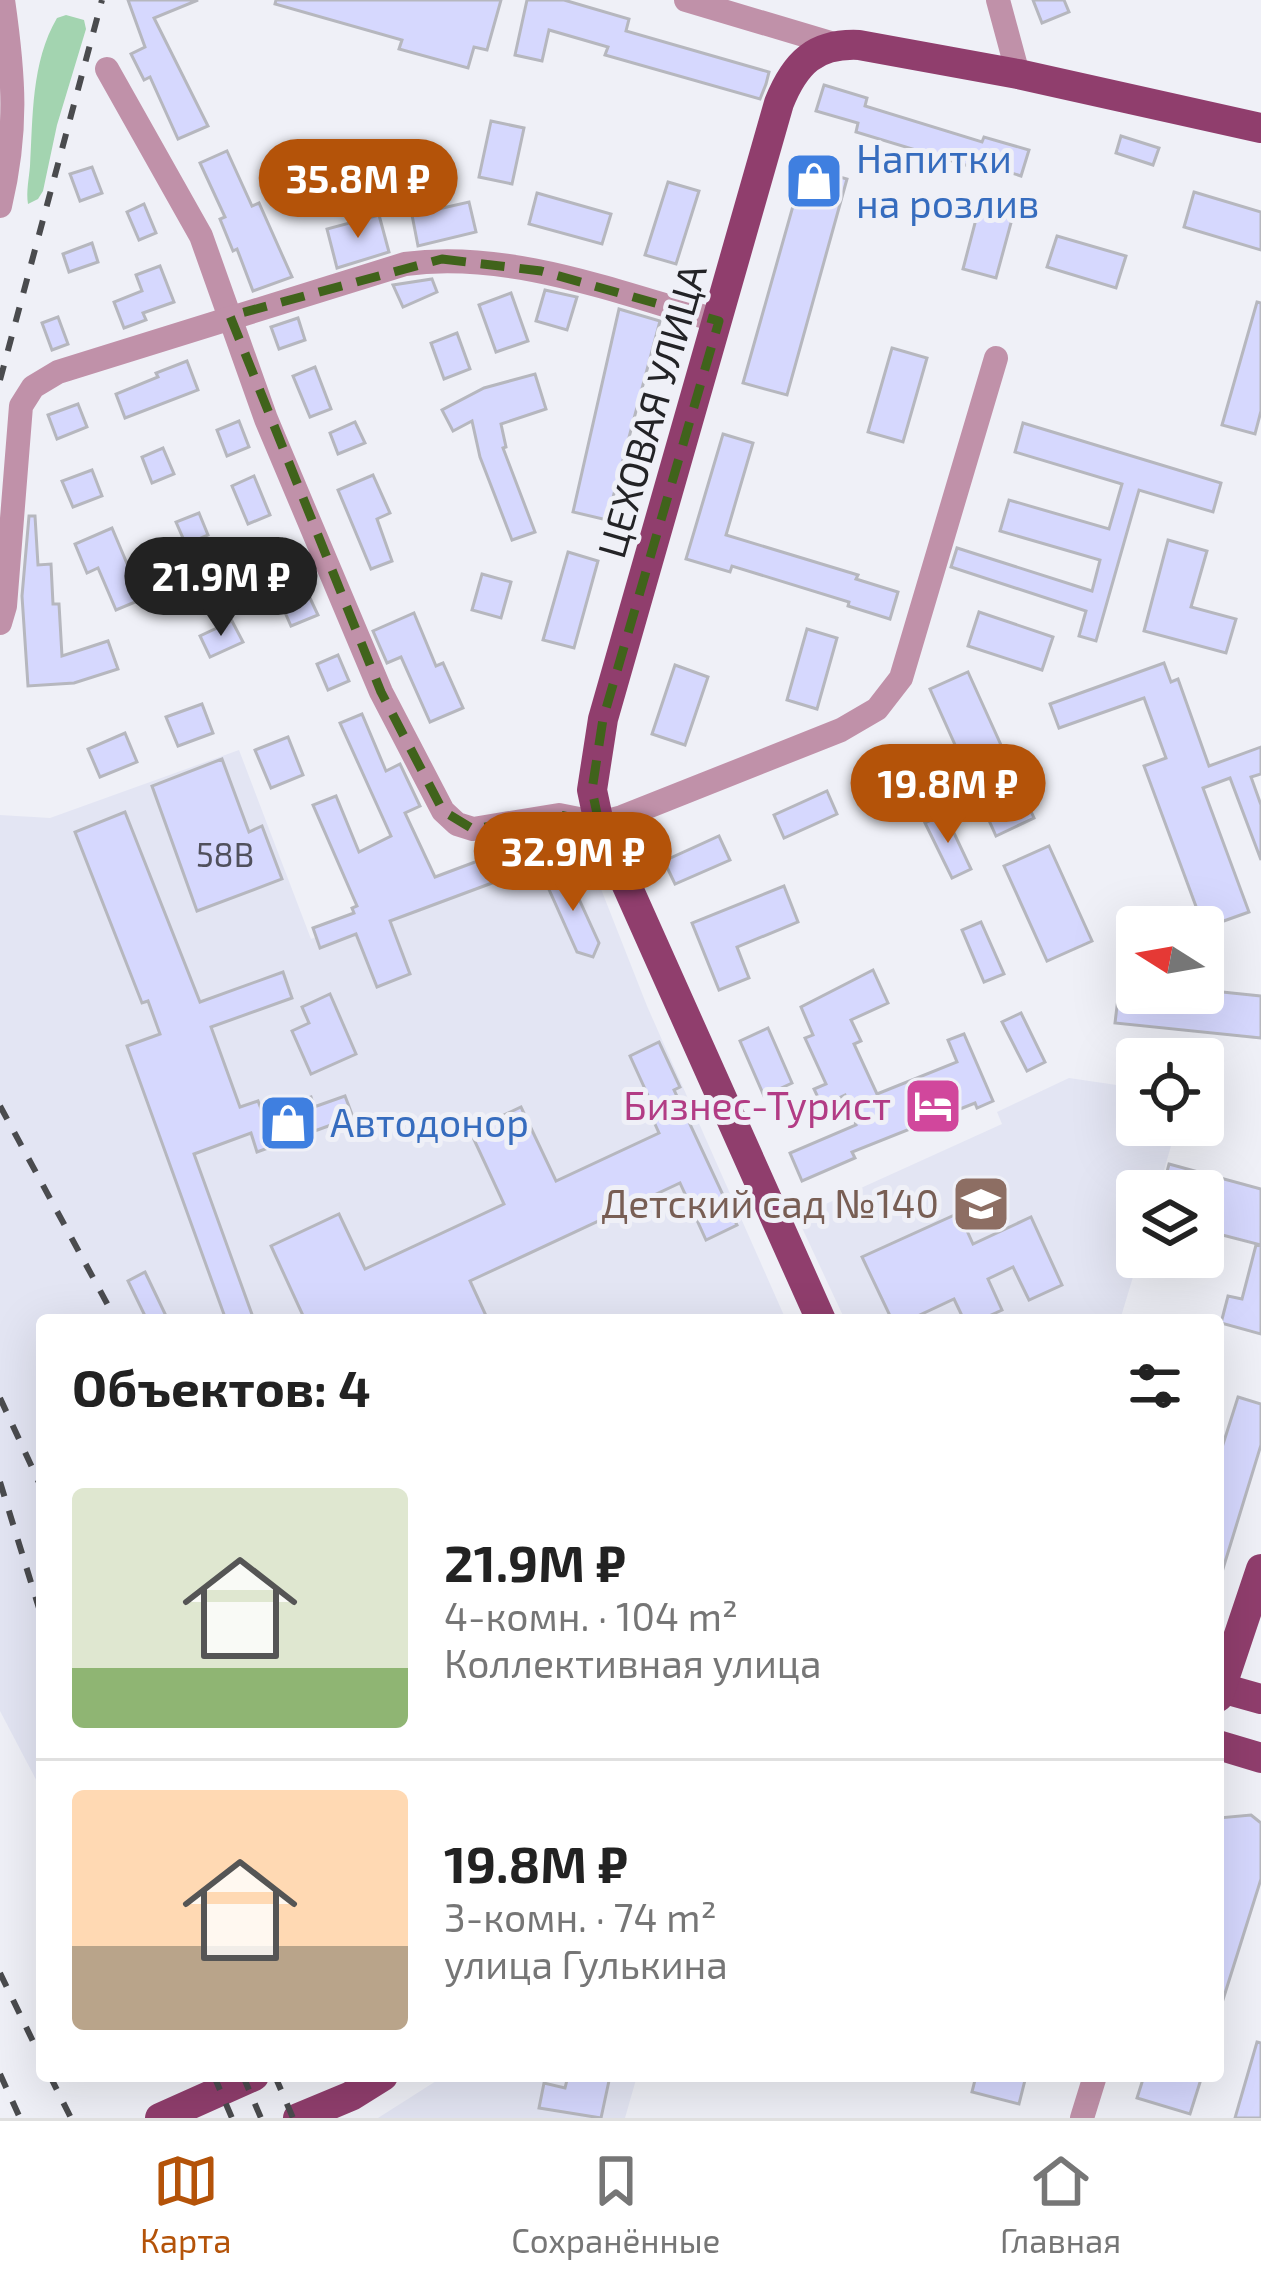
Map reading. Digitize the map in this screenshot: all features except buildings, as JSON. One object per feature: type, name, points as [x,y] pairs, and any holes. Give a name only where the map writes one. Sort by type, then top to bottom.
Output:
[{"type":"main road","points":[[834,44],[892,49],[1259,126]]},
{"type":"main road","name":"ЦЕХОВАЯ УЛИЦА","points":[[818,1314],[599,823],[592,790],[603,719],[786,87],[806,61],[834,44]]},
{"type":"main road","points":[[1224,1676],[1261,1569]]},
{"type":"main road","points":[[1224,1692],[1261,1699]]},
{"type":"main road","points":[[1224,1747],[1261,1757]]},
{"type":"main road","points":[[160,2118],[241,2082]]},
{"type":"main road","points":[[298,2118],[373,2082]]},
{"type":"street","points":[[0,206],[10,164],[15,95],[3,0]]},
{"type":"street","points":[[686,0],[747,9],[834,44]]},
{"type":"street","points":[[998,0],[1018,74]]},
{"type":"street","points":[[107,69],[201,236],[266,419],[382,692],[443,812],[473,830],[560,815],[599,823],[841,730],[877,709],[901,678],[996,358]]},
{"type":"street","points":[[0,623],[21,406],[32,387],[58,372],[405,264],[442,259],[541,271],[719,321]]},
{"type":"street","points":[[1082,2118],[1093,2082]]},
{"type":"highlighted area","points":[[442,259],[541,271],[719,321],[603,719],[592,790],[599,823],[559,815],[473,829],[443,811],[381,692],[230,316]]},
{"type":"shaded area","points":[[239,750],[311,939],[579,833],[647,1006],[783,1314],[36,1314],[36,1780],[0,1711],[0,815],[50,818]]},
{"type":"shaded area","name":"Детский сад №140","points":[[1069,1078],[1116,1085],[1116,1146],[1171,1146],[1164,1170],[1116,1170],[1116,1278],[1133,1278],[1122,1314],[842,1314],[797,1217],[1002,1124],[997,1112]]},
{"type":"shaded area","points":[[435,2082],[635,2082],[625,2118],[378,2118]]},
{"type":"green space","points":[[66,15],[84,20],[86,29],[43,191],[28,204],[38,72],[48,35],[57,18]]},
{"type":"railway","points":[[0,380],[102,0]]},
{"type":"railway","points":[[0,1106],[113,1314]]},
{"type":"railway","points":[[0,1398],[36,1476]]},
{"type":"railway","points":[[0,1482],[36,1599]]},
{"type":"railway","points":[[0,1973],[36,2048]]},
{"type":"railway","points":[[0,2074],[20,2118]]},
{"type":"railway","points":[[53,2082],[71,2118]]},
{"type":"railway","points":[[217,2082],[232,2118]]},
{"type":"railway","points":[[246,2082],[261,2118]]},
{"type":"railway","points":[[278,2082],[293,2118]]},
{"type":"place","name":"Напитки на розлив","points":[[814,181]]},
{"type":"place","name":"Бизнес-Турист","points":[[933,1106]]},
{"type":"place","name":"Автодонор","points":[[288,1123]]},
{"type":"place","name":"Детский сад №140","points":[[981,1204]]}]
